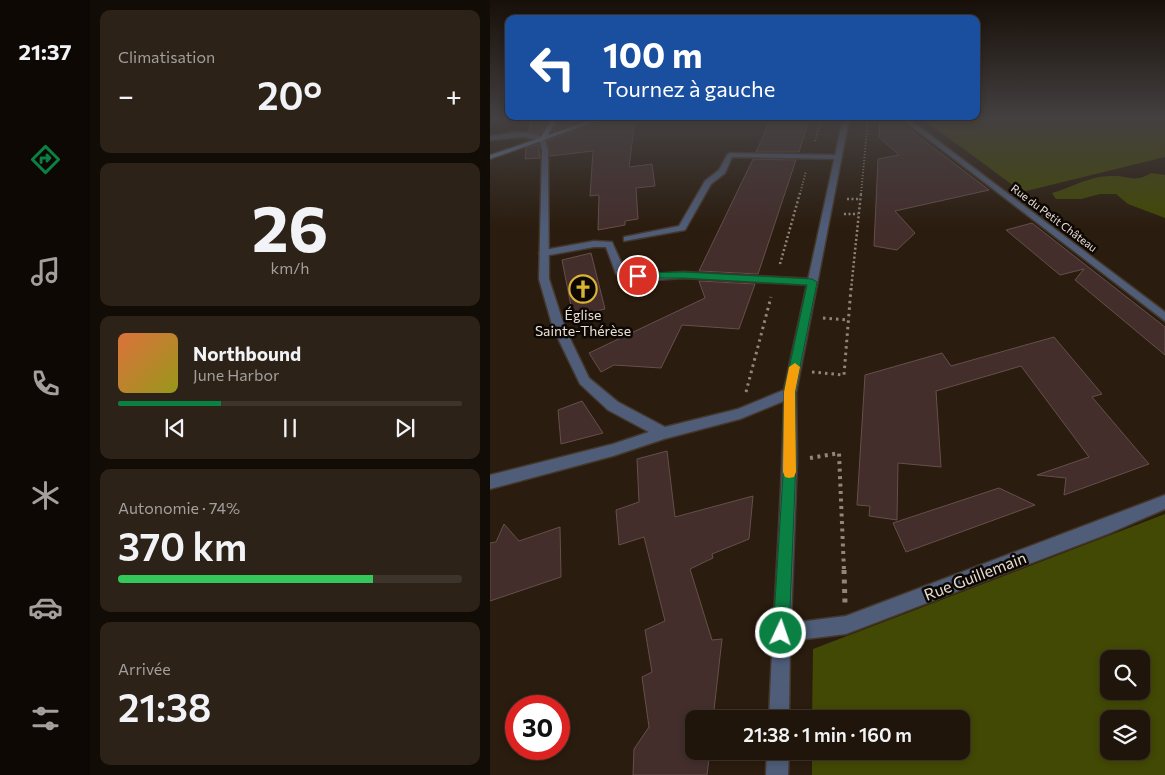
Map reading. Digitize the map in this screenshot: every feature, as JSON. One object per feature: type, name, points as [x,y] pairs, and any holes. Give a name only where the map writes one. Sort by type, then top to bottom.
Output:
[{"type":"street","points":[[545,155],[544,279],[559,328],[584,381],[613,406],[636,420],[664,432]]},
{"type":"street","points":[[627,239],[682,228],[708,183],[722,171],[730,155]]},
{"type":"street","points":[[739,155],[838,157],[790,392],[790,460],[778,710]]},
{"type":"street","name":"Rue du Petit Château","points":[[952,155],[1165,317]]},
{"type":"street","points":[[544,253],[594,244],[609,244],[621,274],[655,277],[683,275],[812,282]]},
{"type":"street","points":[[490,482],[613,450],[664,432],[740,414],[790,392]]},
{"type":"street","name":"Rue Guillemain","points":[[781,633],[846,625],[1110,525],[1165,502]]},
{"type":"street","points":[[777,775],[778,760]]},
{"type":"path","points":[[794,370],[844,375],[864,155]]},
{"type":"path","points":[[790,460],[839,453],[846,625]]},
{"type":"green space","points":[[972,155],[1165,155],[1165,157],[1022,192]]},
{"type":"green space","points":[[1151,173],[1165,175],[1165,218],[1128,204],[1116,194],[1100,194],[1081,199],[1056,199],[1052,193],[1097,177],[1141,178]]},
{"type":"green space","points":[[1165,514],[1165,775],[812,775],[812,760],[970,760],[970,710],[812,710],[813,649]]},
{"type":"building","points":[[525,155],[540,155],[540,158],[525,159]]},
{"type":"building","points":[[593,155],[630,155],[629,167],[652,164],[655,186],[636,188],[638,219],[625,221],[625,225],[598,230],[599,195],[590,196]]},
{"type":"building","points":[[898,155],[943,155],[989,190],[895,211],[915,233],[897,250],[874,246],[878,159]]},
{"type":"building","points":[[753,159],[796,160],[758,274],[699,271]]},
{"type":"building","points":[[1032,223],[1165,327],[1165,355],[1075,280],[1084,269],[1060,275],[1006,230]]},
{"type":"building","name":"Église Sainte-Thérèse","points":[[591,253],[605,309],[573,316],[562,260]]},
{"type":"building","points":[[699,281],[755,284],[739,329],[682,325],[661,368],[614,365],[601,372],[589,353],[705,298]]},
{"type":"building","points":[[1054,337],[1102,394],[1092,397],[1149,464],[1064,495],[1066,478],[1037,475],[1089,457],[1021,366],[936,391],[941,467],[898,463],[897,520],[869,516],[870,506],[857,505],[865,375],[942,353],[951,366]]},
{"type":"building","points":[[582,401],[603,433],[561,444],[558,410]]},
{"type":"building","points":[[667,451],[675,517],[753,496],[749,539],[712,554],[713,558],[690,569],[712,640],[722,639],[714,710],[685,710],[685,760],[709,760],[707,775],[633,775],[634,749],[649,727],[642,677],[652,672],[645,630],[665,621],[644,537],[619,545],[616,510],[639,502],[637,459]]},
{"type":"building","points":[[999,488],[1035,505],[906,552],[893,523]]},
{"type":"building","points":[[504,524],[519,541],[560,527],[561,577],[490,601],[490,543],[496,542]]},
{"type":"slow traffic","points":[[789,472],[790,392],[795,367]]},
{"type":"place","name":"Église Sainte-Thérèse","points":[[583,289]]},
{"type":"route","points":[[638,276],[683,275],[812,282],[790,392],[790,460],[781,633]]}]
